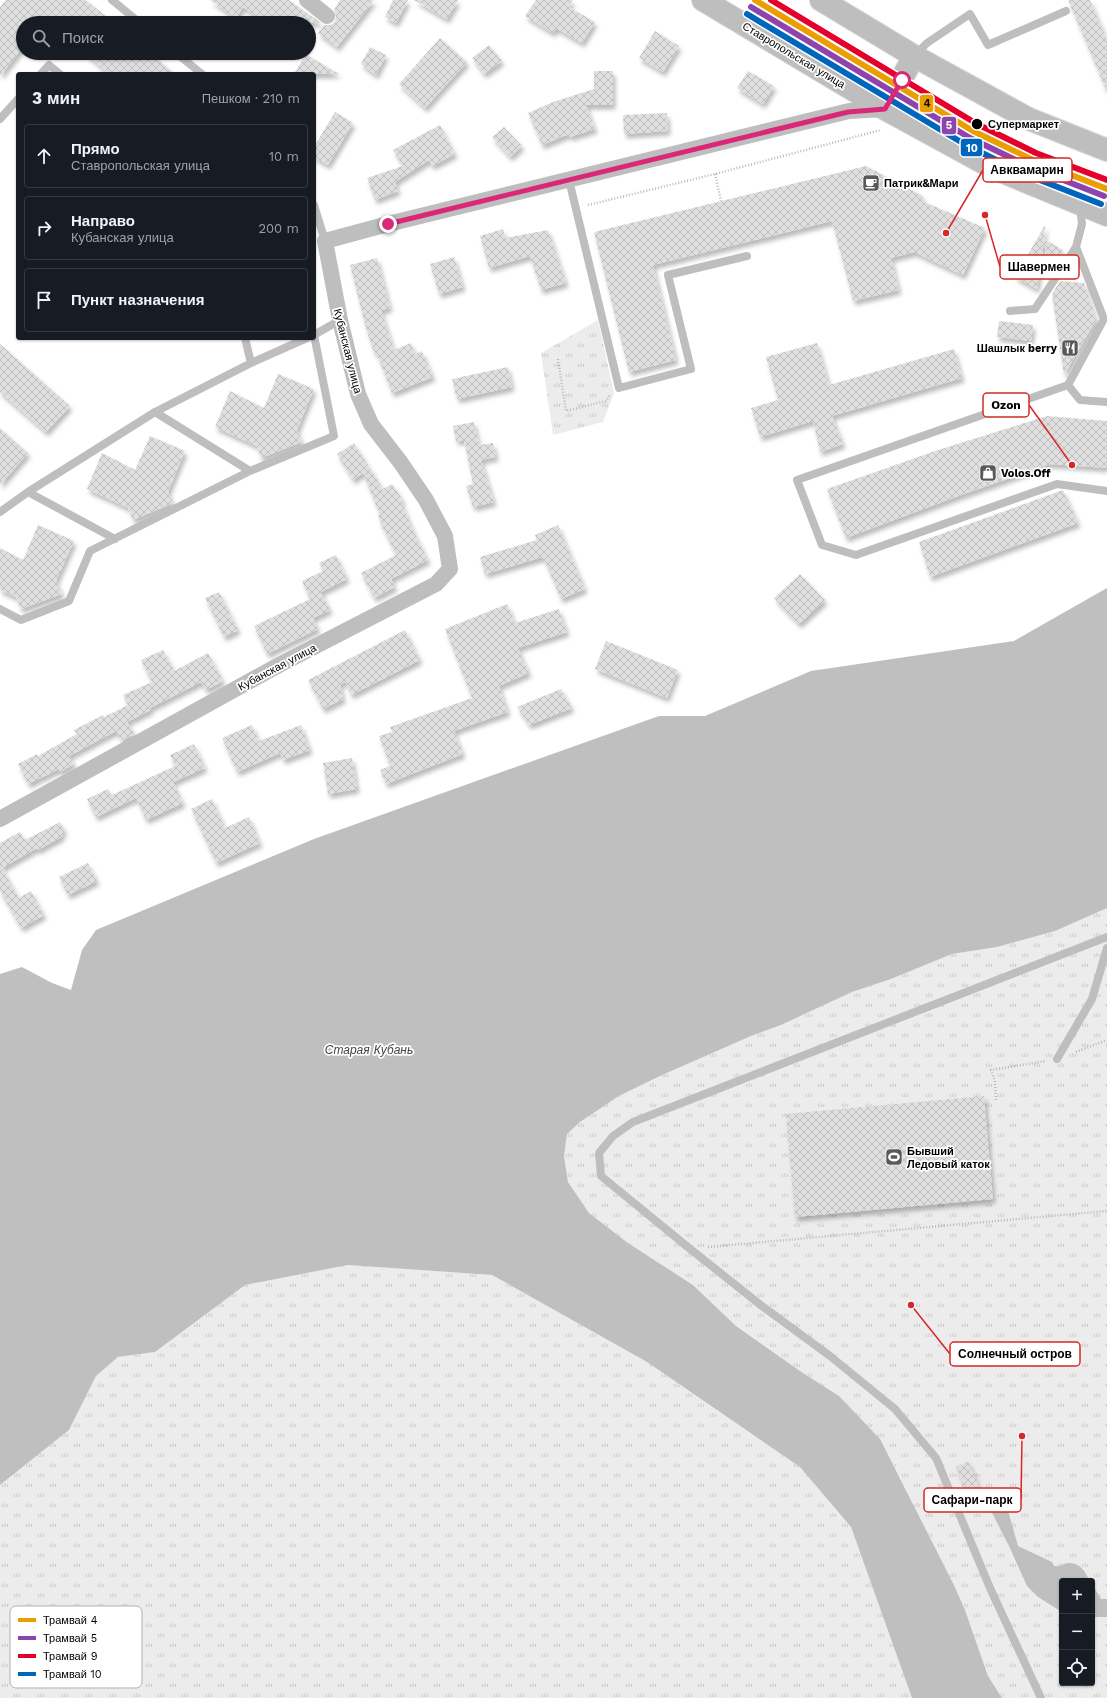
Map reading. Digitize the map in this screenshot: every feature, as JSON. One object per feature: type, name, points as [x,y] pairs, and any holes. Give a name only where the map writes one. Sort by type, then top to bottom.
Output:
[{"type":"main road","name":"Ставропольская улица","points":[[703,0],[884,119],[993,168],[1107,215]]},
{"type":"main road","points":[[833,3],[914,56],[1029,119],[1107,150]]},
{"type":"main road","points":[[884,119],[914,56]]},
{"type":"street","points":[[307,0],[327,16]]},
{"type":"street","points":[[325,241],[395,222],[848,112],[884,119]]},
{"type":"street","name":"Кубанская улица","points":[[0,819],[279,665],[436,584],[450,569],[445,536],[426,500],[401,463],[371,424],[358,394],[340,320],[325,241]]},
{"type":"lane","points":[[112,0],[131,16]]},
{"type":"lane","points":[[914,56],[927,43],[970,14],[988,45],[1066,11]]},
{"type":"lane","points":[[185,60],[200,72]]},
{"type":"lane","points":[[43,72],[49,65],[58,72]]},
{"type":"lane","points":[[0,119],[16,101]]},
{"type":"lane","points":[[569,180],[619,388],[691,369],[668,275],[747,256]]},
{"type":"lane","points":[[1010,311],[1035,309],[1076,247],[1082,224],[1080,205]]},
{"type":"lane","points":[[316,212],[325,241]]},
{"type":"lane","points":[[1076,247],[1104,319],[1068,385],[797,480],[822,545],[856,555],[1057,484],[1107,491]]},
{"type":"lane","points":[[316,334],[340,320]]},
{"type":"lane","points":[[245,340],[251,363]]},
{"type":"lane","points":[[0,512],[28,492],[155,412],[251,363],[303,340]]},
{"type":"lane","points":[[0,609],[21,620],[69,601],[90,551],[250,471],[334,436],[315,340]]},
{"type":"lane","points":[[1068,385],[1080,400],[1107,402]]},
{"type":"lane","points":[[155,412],[250,471]]},
{"type":"lane","points":[[28,492],[115,539]]},
{"type":"lane","points":[[1041,1698],[990,1588],[936,1458],[896,1409],[830,1356],[762,1306],[601,1176],[599,1153],[613,1136],[633,1122],[1107,937]]},
{"type":"lane","points":[[1057,1059],[1092,999],[1107,948]]},
{"type":"path","points":[[576,208],[715,174],[884,119]]},
{"type":"path","points":[[715,174],[721,200]]},
{"type":"path","points":[[558,359],[566,411],[606,400]]},
{"type":"path","points":[[996,1100],[991,1070],[1057,1059],[1107,1040]]},
{"type":"path","points":[[689,1248],[1107,1211]]},
{"type":"green space","points":[[598,320],[614,393],[603,422],[553,435],[541,353]]},
{"type":"green space","points":[[1107,908],[1107,1698],[1002,1698],[988,1676],[965,1610],[954,1585],[893,1464],[839,1396],[800,1371],[736,1326],[693,1285],[628,1243],[589,1213],[568,1182],[564,1156],[567,1134],[580,1122],[619,1096],[660,1076],[751,1036],[781,1025],[852,992],[891,979],[952,954],[997,947],[1054,931]]},
{"type":"green space","points":[[348,1265],[492,1275],[647,1362],[800,1467],[851,1527],[912,1698],[0,1698],[0,1485],[69,1430],[96,1376],[118,1357],[155,1352],[244,1285]]},
{"type":"water","name":"Старая Кубань","points":[[1107,588],[1107,908],[1055,931],[997,947],[952,954],[891,979],[852,992],[781,1025],[751,1036],[660,1076],[619,1096],[580,1122],[567,1134],[564,1156],[568,1182],[589,1213],[628,1243],[693,1285],[736,1326],[800,1371],[839,1396],[880,1439],[954,1585],[965,1610],[988,1676],[1002,1698],[912,1698],[851,1527],[800,1467],[647,1362],[492,1275],[348,1265],[245,1285],[155,1352],[118,1357],[96,1376],[69,1430],[0,1485],[0,974],[22,967],[52,983],[71,990],[82,950],[96,930],[314,839],[659,716],[705,716],[811,671],[1014,641]]},
{"type":"water","points":[[993,1501],[999,1501],[1007,1507],[1018,1546],[1052,1562],[1054,1566],[1073,1563],[1080,1566],[1086,1574],[1088,1578],[1059,1578],[1059,1610],[1038,1597],[1027,1586],[988,1505]]},
{"type":"water","points":[[1095,1589],[1101,1599],[1107,1599],[1107,1617],[1095,1617]]},
{"type":"building","points":[[6,0],[86,0],[105,16],[16,16],[16,56],[0,76],[0,7]]},
{"type":"building","points":[[210,0],[289,0],[311,16],[255,16],[243,7],[237,16],[233,16]]},
{"type":"building","points":[[340,0],[374,0],[337,47],[318,33],[324,25],[330,25],[335,22],[336,17],[334,10]]},
{"type":"building","points":[[393,0],[408,0],[396,23],[385,17]]},
{"type":"building","points":[[414,0],[458,0],[447,19]]},
{"type":"building","points":[[536,0],[573,0],[569,7],[595,22],[582,43],[556,28],[553,33],[525,16]]},
{"type":"building","points":[[1068,0],[1090,0],[1107,40],[1107,92]]},
{"type":"building","points":[[655,31],[679,46],[663,72],[639,58]]},
{"type":"building","points":[[440,38],[467,62],[425,108],[399,84]]},
{"type":"building","points":[[489,45],[502,61],[484,74],[472,58]]},
{"type":"building","points":[[370,47],[386,55],[376,75],[361,64]]},
{"type":"building","points":[[93,60],[158,60],[173,72],[107,72]]},
{"type":"building","points":[[302,60],[315,60],[339,74],[316,74],[316,72],[295,72]]},
{"type":"building","points":[[594,71],[613,71],[613,105],[586,105],[595,129],[570,137],[569,134],[542,145],[528,113],[553,102],[594,89]]},
{"type":"building","points":[[748,71],[774,86],[763,104],[737,88]]},
{"type":"building","points":[[335,112],[353,123],[328,165],[316,158],[316,144]]},
{"type":"building","points":[[667,113],[668,131],[624,134],[623,115]]},
{"type":"building","points":[[440,125],[455,154],[432,166],[429,160],[395,182],[398,191],[375,200],[367,178],[403,166],[393,150]]},
{"type":"building","points":[[504,127],[522,146],[510,157],[492,137]]},
{"type":"building","points":[[866,166],[923,196],[922,201],[985,228],[963,275],[914,252],[891,258],[899,290],[853,301],[832,221],[653,265],[676,360],[629,372],[594,232]]},
{"type":"building","points":[[1045,225],[1044,239],[1063,250],[1049,275],[1044,241],[1037,289],[1015,277]]},
{"type":"building","points":[[503,229],[505,238],[548,230],[566,283],[541,290],[530,256],[489,268],[480,236]]},
{"type":"building","points":[[454,257],[463,287],[439,294],[430,264]]},
{"type":"building","points":[[377,258],[390,308],[381,310],[394,350],[411,343],[415,354],[422,351],[433,377],[392,393],[376,352],[374,353],[365,325],[350,265]]},
{"type":"building","name":"Шашлык berry","points":[[1060,281],[1084,283],[1096,320],[1064,375],[1052,294]]},
{"type":"building","points":[[999,321],[1033,325],[1031,341],[997,337]]},
{"type":"building","points":[[817,343],[829,385],[954,349],[962,378],[832,416],[843,444],[820,452],[813,421],[760,437],[751,408],[778,400],[766,357]]},
{"type":"building","points":[[0,344],[70,406],[46,432],[0,392]]},
{"type":"building","points":[[508,367],[512,387],[457,399],[452,379]]},
{"type":"building","points":[[278,374],[314,389],[297,430],[302,442],[261,458],[257,446],[215,427],[230,391],[264,408]]},
{"type":"building","points":[[1047,416],[1107,421],[1107,468],[1050,464],[961,495],[846,538],[827,489],[938,450]]},
{"type":"building","points":[[474,422],[479,445],[493,443],[496,457],[481,460],[494,502],[473,507],[466,486],[473,484],[464,440],[456,441],[453,426]]},
{"type":"building","points":[[0,428],[28,453],[0,485]]},
{"type":"building","points":[[150,436],[185,451],[168,492],[173,503],[133,520],[128,508],[87,489],[102,453],[135,470]]},
{"type":"building","points":[[354,443],[383,489],[392,484],[403,500],[401,501],[413,530],[428,560],[391,579],[395,587],[374,598],[361,573],[396,555],[382,526],[378,516],[380,515],[363,473],[353,480],[337,454]]},
{"type":"building","points":[[1063,490],[1078,523],[930,577],[919,542]]},
{"type":"building","points":[[38,525],[74,541],[56,581],[62,594],[21,609],[16,597],[0,590],[0,548],[23,560]]},
{"type":"building","points":[[558,525],[585,589],[561,599],[543,557],[485,574],[480,557],[537,540],[535,535]]},
{"type":"building","points":[[336,555],[347,579],[321,592],[330,610],[313,618],[318,629],[267,654],[254,626],[310,599],[302,581],[323,571],[319,563]]},
{"type":"building","points":[[800,574],[825,600],[799,624],[774,598]]},
{"type":"building","points":[[219,592],[238,630],[224,637],[205,598]]},
{"type":"building","points":[[507,604],[515,623],[559,609],[567,632],[518,648],[529,673],[499,686],[508,712],[454,731],[463,754],[386,784],[380,770],[390,766],[379,736],[392,732],[390,727],[472,698],[445,629]]},
{"type":"building","points":[[405,630],[420,660],[351,695],[346,682],[340,684],[343,699],[323,709],[308,680]]},
{"type":"building","points":[[606,641],[678,670],[667,698],[595,669]]},
{"type":"building","points":[[163,650],[174,671],[208,653],[223,681],[206,690],[201,682],[150,708],[151,710],[127,722],[134,734],[122,741],[116,731],[69,756],[74,764],[60,772],[59,769],[28,784],[18,764],[37,754],[38,756],[77,734],[74,730],[103,715],[104,717],[128,705],[123,695],[152,682],[141,660]]},
{"type":"building","points":[[561,689],[572,708],[529,725],[517,707]]},
{"type":"building","points":[[252,725],[259,741],[301,725],[310,750],[283,760],[280,753],[237,772],[222,738]]},
{"type":"building","points":[[194,744],[205,768],[173,782],[183,803],[146,820],[136,798],[96,817],[87,799],[108,789],[112,795],[175,766],[170,755]]},
{"type":"building","points":[[352,758],[357,789],[328,794],[323,763]]},
{"type":"building","points":[[212,799],[225,828],[249,817],[260,843],[216,863],[191,809]]},
{"type":"building","points":[[60,822],[65,831],[61,833],[63,836],[38,850],[37,848],[2,868],[19,898],[31,891],[44,915],[21,928],[0,891],[0,843],[20,832],[25,840]]},
{"type":"building","points":[[88,863],[97,881],[68,895],[59,877]]},
{"type":"building","points":[[984,1096],[993,1199],[795,1217],[786,1114]]},
{"type":"building","points":[[968,1461],[979,1487],[967,1492],[956,1467]]},
{"type":"tram line","name":"4","points":[[755,0],[973,131],[1033,160],[1107,189]]},
{"type":"tram line","name":"9","points":[[771,0],[977,124],[1036,153],[1107,180]]},
{"type":"tram line","name":"5","points":[[751,7],[970,138],[1030,167],[1104,196]]},
{"type":"tram line","name":"10","points":[[747,14],[966,145],[1027,175],[1101,204]]},
{"type":"place","name":"Супермаркет","points":[[977,124]]},
{"type":"place","name":"Патрик&Мари","points":[[871,183]]},
{"type":"place","name":"Шавермен","points":[[985,215]]},
{"type":"place","name":"Авквамарин","points":[[946,233]]},
{"type":"place","name":"Шашлык berry","points":[[1070,348]]},
{"type":"place","name":"Ozon","points":[[1072,465]]},
{"type":"place","name":"Volos.Off","points":[[988,473]]},
{"type":"place","name":"Бывший Ледовый каток","points":[[894,1157]]},
{"type":"place","name":"Солнечный остров","points":[[911,1305]]},
{"type":"place","name":"Сафари-парк","points":[[1022,1436]]},
{"type":"route","points":[[388,224],[848,112],[885,109],[902,80]]}]
